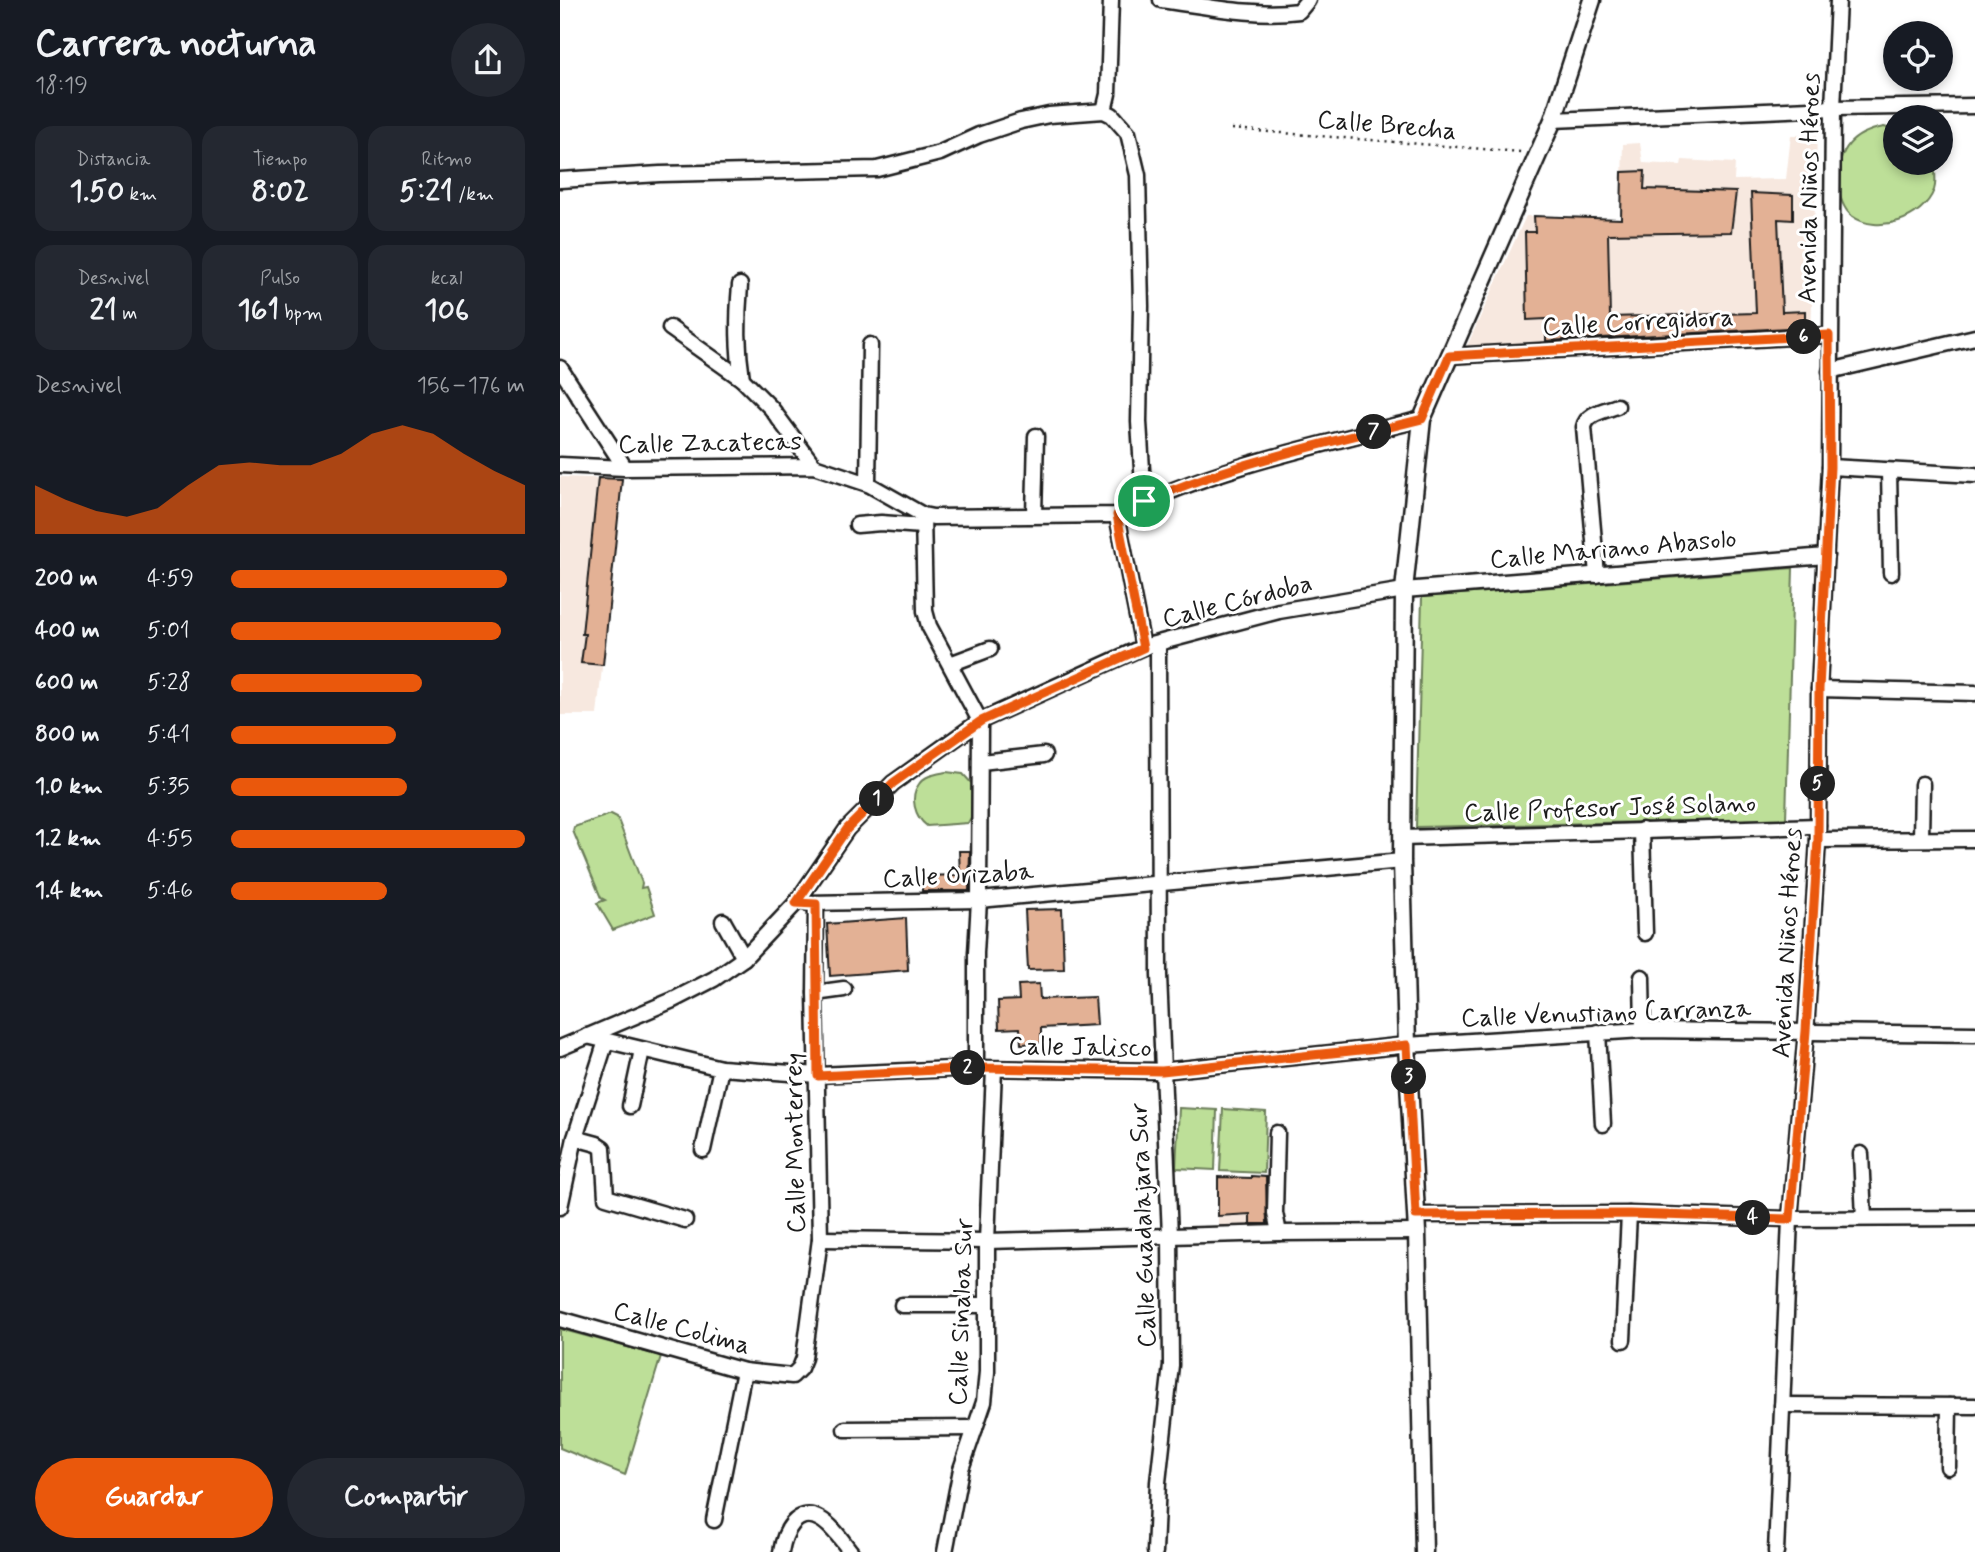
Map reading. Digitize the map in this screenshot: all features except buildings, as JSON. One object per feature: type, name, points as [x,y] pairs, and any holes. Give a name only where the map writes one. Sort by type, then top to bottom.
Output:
[{"type":"street","points":[[1104,111],[1108,93],[1111,0]]},
{"type":"street","points":[[1161,0],[1283,13],[1299,11],[1308,0]]},
{"type":"street","points":[[1424,1552],[1418,1232],[1407,1045],[1402,861],[1404,590],[1422,419],[1553,120],[1592,0]]},
{"type":"street","name":"Avenida Niños Héroes","points":[[1776,1552],[1790,1219],[1806,1031],[1818,833],[1819,689],[1830,467],[1829,335],[1838,0]]},
{"type":"street","points":[[1553,120],[1833,108],[1975,106]]},
{"type":"street","points":[[560,180],[660,174],[877,169],[940,153],[979,135],[1021,121],[1049,115],[1104,111],[1112,115],[1128,133],[1138,174],[1141,295],[1139,422],[1144,501]]},
{"type":"street","points":[[740,285],[737,351],[742,379]]},
{"type":"street","points":[[670,328],[742,379],[772,408],[814,466]]},
{"type":"street","name":"Calle Corregidora","points":[[1449,356],[1829,335]]},
{"type":"street","points":[[1830,371],[1975,337]]},
{"type":"street","points":[[868,484],[870,345]]},
{"type":"street","points":[[560,368],[625,468]]},
{"type":"street","points":[[1597,575],[1584,427],[1593,414],[1617,406]]},
{"type":"street","name":"Calle Zacatecas","points":[[560,465],[625,468],[814,466],[868,484],[923,521],[947,518],[1117,515],[1144,501],[1261,461],[1422,419]]},
{"type":"street","points":[[1034,516],[1036,436]]},
{"type":"street","points":[[1830,467],[1975,475]]},
{"type":"street","points":[[1889,471],[1891,573]]},
{"type":"street","points":[[1117,515],[1143,648]]},
{"type":"street","points":[[857,525],[923,521],[925,611],[936,641],[981,721],[976,1068]]},
{"type":"street","name":"Calle Mariano Abasolo","points":[[1404,590],[1826,556]]},
{"type":"street","name":"Calle Córdoba","points":[[796,903],[847,829],[883,792],[981,721],[1143,648],[1279,611],[1404,590]]},
{"type":"street","name":"Calle Guadalajara Sur","points":[[1155,1552],[1158,1482],[1171,1365],[1170,1236],[1162,1071],[1158,644]]},
{"type":"street","points":[[950,664],[990,649]]},
{"type":"street","points":[[1819,689],[1975,693]]},
{"type":"street","points":[[981,762],[1044,755]]},
{"type":"street","points":[[1921,838],[1922,784]]},
{"type":"street","points":[[1642,830],[1645,933]]},
{"type":"street","name":"Calle Profesor José Solano","points":[[1402,838],[1642,830],[1975,839]]},
{"type":"street","name":"Calle Orizaba","points":[[796,903],[979,900],[1402,861]]},
{"type":"street","points":[[560,1048],[673,1000],[714,979],[744,958],[796,903]]},
{"type":"street","name":"Calle Monterrey","points":[[792,1376],[800,1368],[804,1358],[820,1239],[816,904]]},
{"type":"street","points":[[723,921],[744,958]]},
{"type":"street","points":[[1642,976],[1643,1030]]},
{"type":"street","points":[[815,993],[844,989]]},
{"type":"street","name":"Calle Venustiano Carranza","points":[[1407,1045],[1643,1030],[1975,1034]]},
{"type":"street","points":[[1598,1032],[1602,1124]]},
{"type":"street","name":"Calle Jalisco","points":[[587,1036],[722,1068],[818,1076],[976,1068],[1162,1071],[1407,1045]]},
{"type":"street","points":[[560,1207],[575,1138],[606,1041]]},
{"type":"street","points":[[630,1106],[642,1050]]},
{"type":"street","points":[[703,1150],[722,1068]]},
{"type":"street","name":"Calle Sinaloa Sur","points":[[945,1552],[961,1469],[984,1402],[994,1069]]},
{"type":"street","points":[[1277,1133],[1276,1213],[1279,1233]]},
{"type":"street","points":[[575,1138],[603,1148],[606,1197],[685,1220]]},
{"type":"street","points":[[1861,1154],[1864,1218]]},
{"type":"street","points":[[1416,1215],[1629,1214],[1790,1219],[1975,1218]]},
{"type":"street","points":[[1623,1340],[1629,1214]]},
{"type":"street","points":[[820,1239],[987,1241],[1418,1232]]},
{"type":"street","points":[[902,1305],[986,1305]]},
{"type":"street","name":"Calle Colima","points":[[560,1319],[744,1371],[792,1376]]},
{"type":"street","points":[[714,1520],[744,1371]]},
{"type":"street","points":[[1782,1405],[1975,1406]]},
{"type":"street","points":[[1948,1467],[1949,1406]]},
{"type":"street","points":[[845,1429],[975,1428]]},
{"type":"street","points":[[781,1552],[789,1526],[803,1517],[815,1517],[834,1531],[851,1552]]},
{"type":"path","name":"Calle Brecha","points":[[1232,129],[1538,153]]},
{"type":"shaded area","points":[[1791,135],[1817,135],[1811,337],[1463,355],[1526,216],[1621,219],[1623,144],[1640,143],[1643,163],[1681,165],[1682,160],[1735,163],[1734,180],[1786,179]]},
{"type":"shaded area","points":[[560,477],[622,479],[597,715],[560,715]]},
{"type":"shaded area","points":[[1218,1176],[1271,1177],[1271,1233],[1218,1234]]},
{"type":"green space","points":[[1883,127],[1883,175],[1935,175],[1934,190],[1920,209],[1899,221],[1886,224],[1863,222],[1852,216],[1839,191],[1839,170],[1844,152],[1855,138]]},
{"type":"green space","points":[[1793,568],[1786,819],[1416,827],[1422,597]]},
{"type":"green space","points":[[946,772],[963,774],[975,787],[975,810],[968,823],[927,826],[919,817],[915,806],[916,789],[921,781],[928,777]]},
{"type":"green space","points":[[611,814],[617,817],[642,883],[641,888],[646,887],[655,914],[613,930],[597,903],[605,900],[601,898],[573,831],[574,827]]},
{"type":"green space","points":[[1179,1108],[1217,1110],[1215,1170],[1176,1168]]},
{"type":"green space","points":[[1223,1109],[1266,1112],[1264,1173],[1220,1171]]},
{"type":"green space","points":[[560,1329],[661,1356],[625,1475],[560,1448]]},
{"type":"route","points":[[1829,335],[1830,467],[1819,689],[1818,840],[1806,1031],[1790,1219],[1629,1214],[1416,1215],[1407,1045],[1162,1071],[976,1068],[818,1076],[816,904],[796,903],[847,829],[893,783],[981,721],[1143,648],[1117,515],[1144,501],[1261,461],[1422,419],[1449,356],[1829,335]]}]
